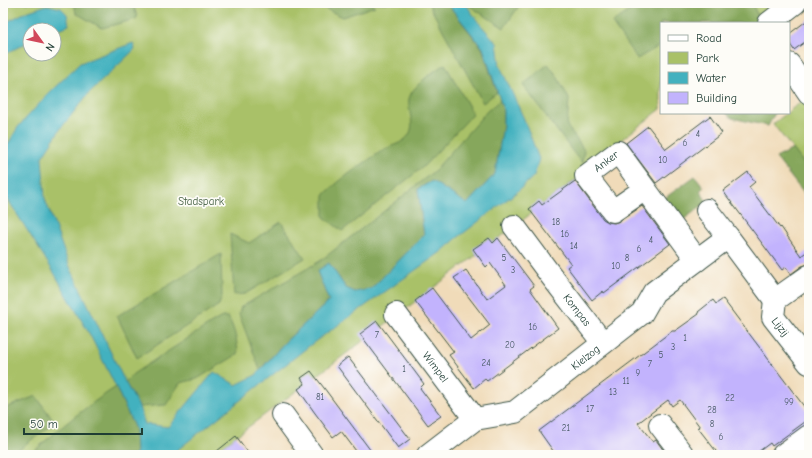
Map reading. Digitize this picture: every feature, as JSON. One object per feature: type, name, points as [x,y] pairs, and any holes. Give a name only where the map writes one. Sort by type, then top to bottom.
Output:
[{"type":"street","points":[[770,22],[794,3]]},
{"type":"street","points":[[790,65],[809,92]]},
{"type":"street","points":[[644,188],[697,260]]},
{"type":"street","points":[[707,210],[775,300]]},
{"type":"street","name":"Kompas","points":[[514,226],[602,343]]},
{"type":"street","name":"Kielzog","points":[[428,455],[475,419],[515,412],[642,313],[654,292],[728,237]]},
{"type":"street","name":"Lijzij","points":[[809,276],[775,300],[773,317],[809,363]]},
{"type":"street","name":"Wimpel","points":[[396,314],[475,419]]},
{"type":"street","points":[[283,415],[312,455]]},
{"type":"street","points":[[660,425],[683,455]]},
{"type":"street","points":[[783,455],[809,436]]},
{"type":"green space","name":"Stadspark","points":[[3,3],[785,3],[760,22],[660,22],[660,110],[576,175],[578,178],[211,455],[3,455]]},
{"type":"green space","points":[[74,3],[133,3],[137,17],[136,19],[102,28],[76,13]]},
{"type":"green space","points":[[313,3],[371,3],[375,6],[343,17]]},
{"type":"green space","points":[[428,3],[447,3],[482,48],[497,92],[483,103]]},
{"type":"green space","points":[[465,3],[521,3],[504,28]]},
{"type":"green space","points":[[641,3],[752,3],[758,17],[756,22],[660,22],[660,46],[637,59],[612,23]]},
{"type":"green space","points":[[445,64],[473,114],[423,167],[342,231],[324,217],[324,196],[355,170],[385,149],[404,140],[411,130],[412,125],[409,104],[411,94],[424,79]]},
{"type":"green space","points":[[548,64],[557,76],[569,99],[567,126],[584,150],[582,163],[523,85]]},
{"type":"green space","points":[[805,99],[809,105],[809,170],[773,124],[786,114],[790,114],[790,110]]},
{"type":"green space","points":[[500,100],[503,109],[503,126],[495,174],[467,204],[432,181],[418,189],[424,235],[371,289],[355,292],[346,288],[329,263],[317,271],[329,301],[284,343],[260,370],[239,314],[241,307],[320,261],[397,201],[435,170],[487,111]]},
{"type":"green space","points":[[727,114],[774,114],[768,126],[732,118]]},
{"type":"green space","points":[[793,149],[809,170],[809,200],[776,158]]},
{"type":"green space","points":[[695,176],[704,187],[700,191],[707,202],[679,223],[662,200]]},
{"type":"green space","points":[[281,222],[305,258],[245,294],[234,295],[230,234],[249,243]]},
{"type":"green space","points":[[221,254],[222,296],[219,305],[137,358],[117,316]]},
{"type":"green space","points":[[222,317],[228,317],[232,326],[238,354],[197,379],[180,383],[166,405],[139,407],[125,382],[133,374]]},
{"type":"green space","points":[[116,387],[135,429],[136,452],[133,455],[30,455],[72,419]]},
{"type":"green space","points":[[36,396],[55,423],[27,443],[14,455],[3,455],[3,409]]},
{"type":"water","points":[[447,3],[465,3],[479,23],[497,43],[500,66],[524,119],[539,159],[534,176],[518,191],[441,252],[313,343],[171,455],[133,455],[136,452],[135,429],[116,387],[90,335],[53,271],[3,192],[3,153],[18,127],[50,92],[80,63],[133,43],[135,49],[89,93],[61,128],[42,157],[45,199],[69,265],[125,382],[139,407],[145,424],[168,427],[214,372],[236,385],[256,375],[284,343],[329,301],[317,271],[329,263],[346,288],[355,292],[371,289],[424,235],[418,189],[432,181],[467,204],[495,174],[503,126],[503,109],[483,48]]},
{"type":"water","points":[[47,5],[61,8],[67,14],[69,25],[62,28],[62,22],[22,22],[22,45],[3,55],[3,24],[26,12]]},
{"type":"building","points":[[809,19],[809,39],[794,50],[790,44],[790,33]]},
{"type":"building","points":[[710,116],[722,133],[656,183],[626,143],[648,126],[666,149]]},
{"type":"building","points":[[748,172],[755,182],[749,187],[780,228],[781,227],[801,256],[809,250],[809,264],[802,266],[791,274],[786,267],[782,270],[723,191]]},
{"type":"building","points":[[575,181],[603,219],[608,222],[614,223],[620,221],[642,206],[670,244],[604,293],[603,291],[592,300],[567,267],[571,264],[529,209],[539,201],[542,205]]},
{"type":"building","points":[[489,238],[493,243],[498,238],[534,286],[530,289],[558,328],[487,381],[485,379],[474,388],[449,355],[454,352],[415,301],[432,288],[471,340],[490,325],[454,278],[466,270],[487,299],[506,285],[490,263],[486,267],[473,249]]},
{"type":"building","points":[[723,299],[809,413],[809,419],[772,446],[770,443],[754,455],[719,455],[698,428],[700,427],[680,400],[672,406],[668,400],[638,423],[653,442],[656,440],[667,455],[556,455],[539,431],[672,331],[675,331],[699,314],[698,312],[713,300],[716,304]]},
{"type":"building","points":[[377,321],[424,384],[420,388],[441,416],[428,425],[360,334]]},
{"type":"building","points":[[348,357],[410,439],[398,448],[337,366]]},
{"type":"building","points":[[311,371],[374,455],[359,455],[341,431],[333,437],[315,413],[298,389],[305,384],[301,378]]},
{"type":"building","points":[[236,436],[250,455],[212,455]]}]
